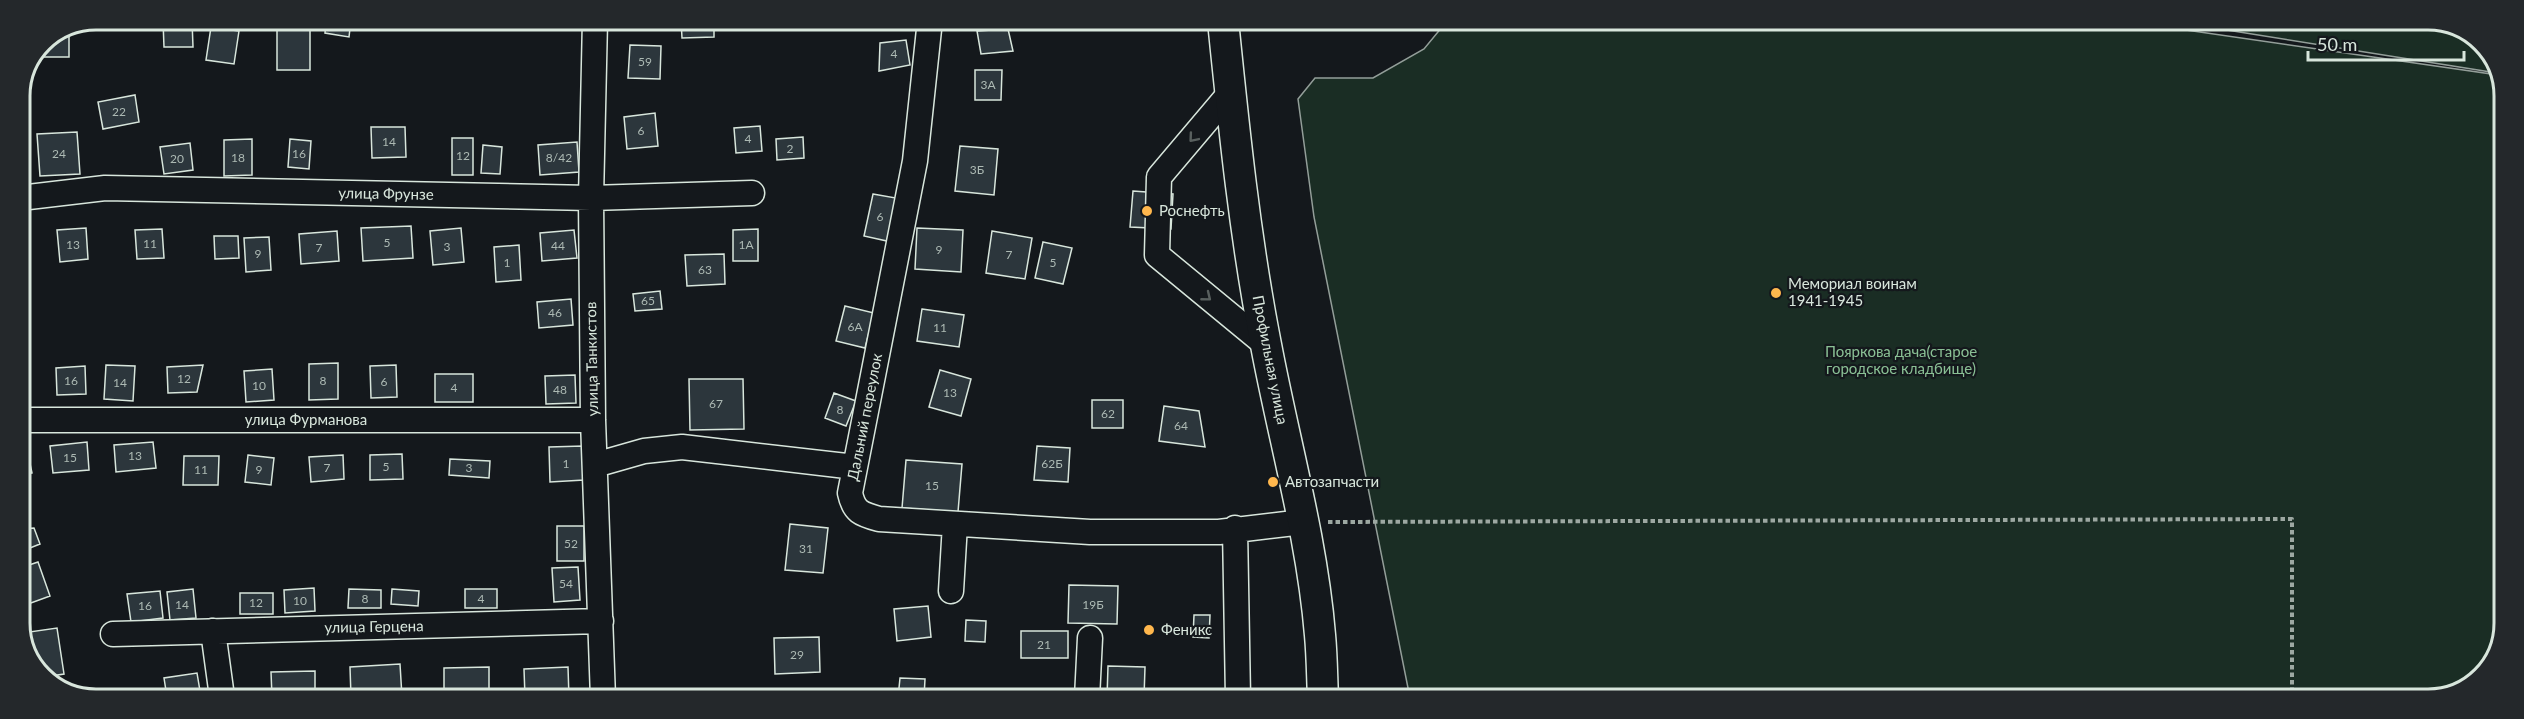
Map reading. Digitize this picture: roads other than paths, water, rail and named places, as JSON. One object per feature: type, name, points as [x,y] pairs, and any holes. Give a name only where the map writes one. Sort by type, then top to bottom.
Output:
[{"type":"main road","name":"Профильная улица","points":[[1224,30],[1230,93],[1265,344],[1303,522],[1320,635],[1323,689]]},
{"type":"street","name":"улица Танкистов","points":[[595,30],[591,198],[593,420],[603,689]]},
{"type":"street","name":"Дальний переулок","points":[[929,30],[915,161],[850,494],[853,507],[859,513],[879,519],[1090,532],[1193,533],[1303,522]]},
{"type":"street","points":[[1230,93],[1159,177],[1156,255],[1265,344]]},
{"type":"street","name":"улица Фрунзе","points":[[30,197],[105,188],[591,198],[752,193]]},
{"type":"street","name":"улица Фурманова","points":[[30,420],[593,420]]},
{"type":"street","points":[[595,465],[644,451],[682,447],[855,467]]},
{"type":"street","points":[[951,591],[955,524]]},
{"type":"street","points":[[1235,528],[1238,689]]},
{"type":"street","name":"улица Герцена","points":[[113,634],[601,621]]},
{"type":"street","points":[[213,631],[221,689]]},
{"type":"street","points":[[1087,689],[1090,638]]},
{"type":"place","name":"Роснефть","points":[[1147,211]]},
{"type":"place","name":"Мемориал воинам 1941-1945","points":[[1776,293]]},
{"type":"place","name":"Автозапчасти","points":[[1273,482]]},
{"type":"place","name":"Феникс","points":[[1149,630]]},
{"type":"park label","name":"Пояркова дача(старое городское кладбище)","points":[[1901,360]]}]
